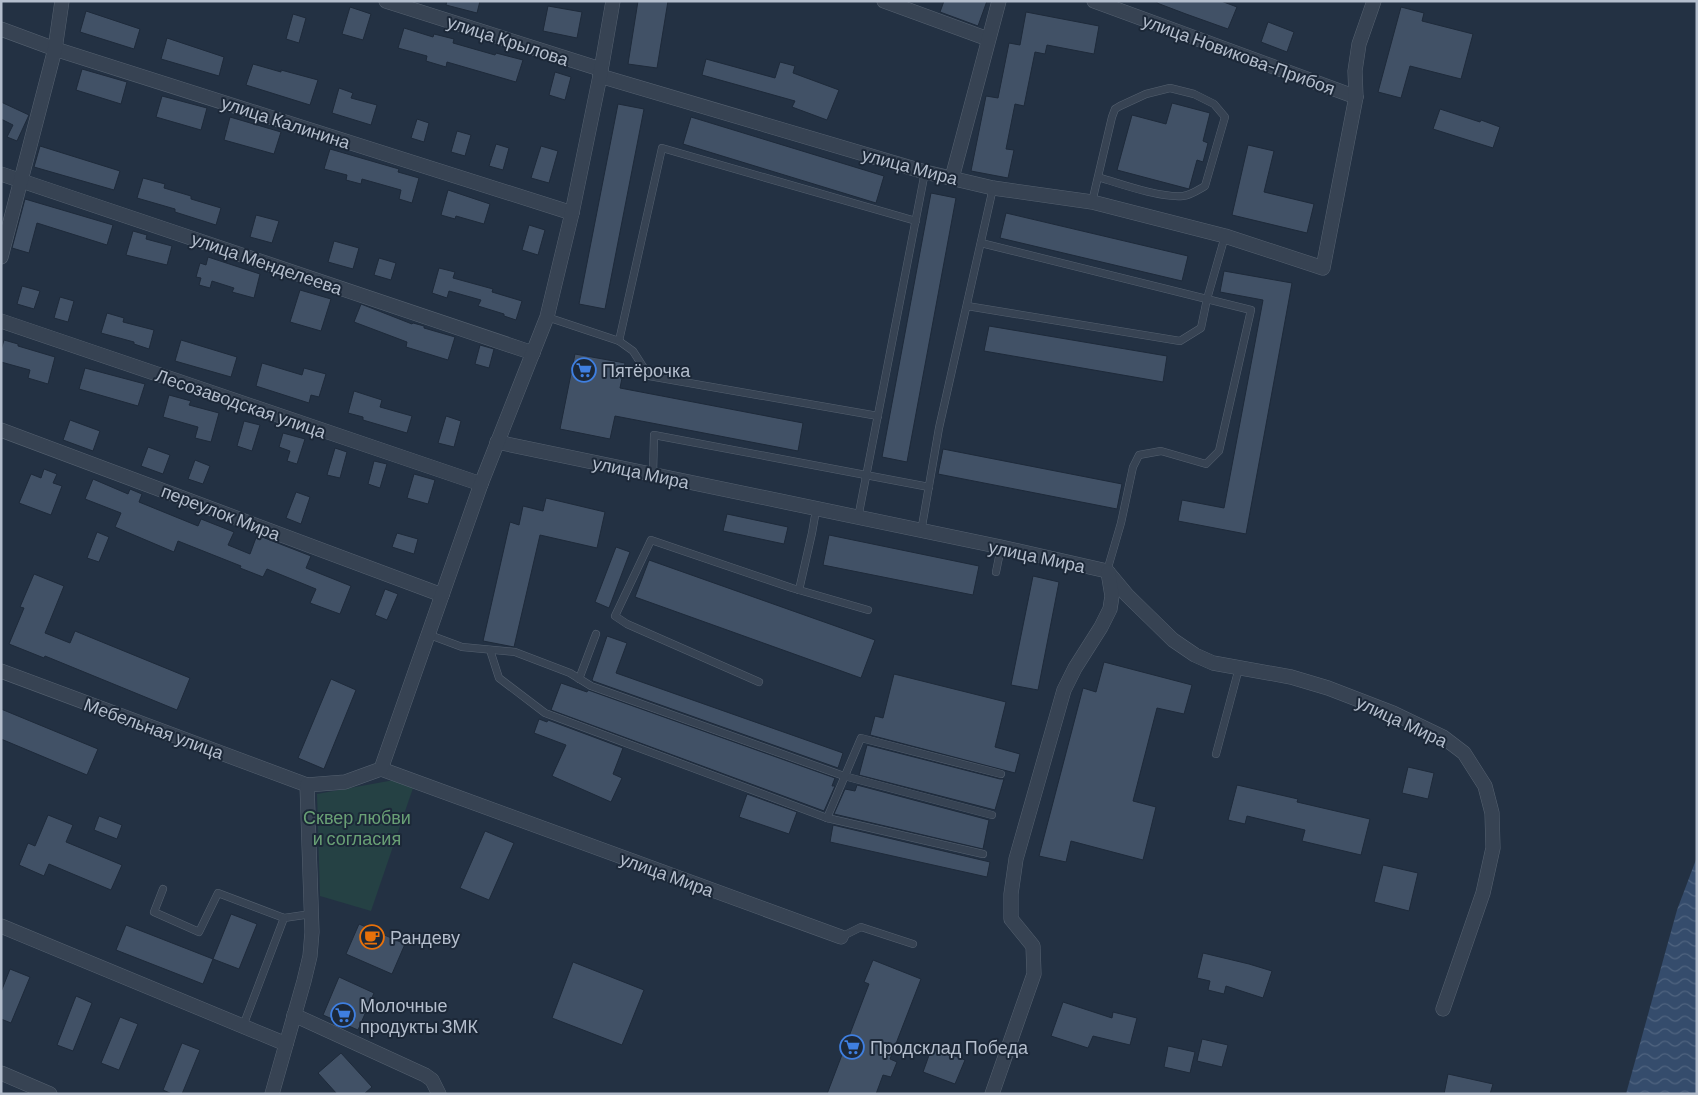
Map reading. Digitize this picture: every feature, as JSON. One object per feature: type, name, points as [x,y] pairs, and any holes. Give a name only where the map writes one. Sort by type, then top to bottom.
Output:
[{"type":"street","points":[[1,257],[55,49],[62,1]]},
{"type":"street","name":"улица Крылова","points":[[386,1],[600,73]]},
{"type":"street","points":[[272,1094],[310,956],[312,932],[307,785],[344,782],[381,769],[481,484],[547,317],[572,212],[600,73],[612,1]]},
{"type":"street","points":[[884,1],[988,39]]},
{"type":"street","points":[[952,178],[999,1]]},
{"type":"street","name":"улица Новикова-Прибоя","points":[[1094,1],[1356,97]]},
{"type":"street","points":[[1356,97],[1355,71],[1359,44],[1374,1]]},
{"type":"street","name":"улица Калинина","points":[[1,30],[55,49],[572,212]]},
{"type":"street","name":"улица Мира","points":[[600,73],[925,172],[993,188],[1092,202],[1224,236],[1323,268],[1356,97]]},
{"type":"street","name":"улица Менделеева","points":[[1,174],[533,353]]},
{"type":"street","name":"Лесозаводская улица","points":[[1,321],[481,484]]},
{"type":"street","name":"переулок Мира","points":[[1,430],[442,595]]},
{"type":"street","name":"улица Мира","points":[[497,442],[1108,571],[1127,595],[1173,640],[1195,655],[1213,663],[1291,677],[1328,688],[1393,713],[1443,737],[1464,753],[1485,786],[1492,812],[1493,848],[1483,893],[1444,1009]]},
{"type":"street","name":"улица Мира","points":[[992,1094],[1034,974],[1033,946],[1011,919],[1011,894],[1016,859],[1064,690],[1110,609],[1112,596],[1108,571]]},
{"type":"street","name":"Мебельная улица","points":[[1,671],[307,785]]},
{"type":"street","name":"улица Мира","points":[[381,769],[841,938]]},
{"type":"street","points":[[1,926],[286,1044]]},
{"type":"street","points":[[294,1015],[424,1075],[432,1080],[439,1094]]},
{"type":"street","points":[[1,1073],[50,1094]]},
{"type":"lane","points":[[1092,202],[1112,117],[1120,106],[1146,94],[1170,88],[1194,94],[1214,104],[1225,117],[1205,186],[1195,192],[1184,196],[1157,193],[1098,177]]},
{"type":"lane","points":[[619,340],[662,148],[916,221]]},
{"type":"lane","points":[[858,518],[925,172]]},
{"type":"lane","points":[[921,532],[939,428],[993,188]]},
{"type":"lane","points":[[967,306],[1180,341],[1201,328],[1224,236]]},
{"type":"lane","points":[[981,243],[1251,310],[1219,451],[1206,464],[1161,451],[1139,455],[1133,467],[1108,571]]},
{"type":"lane","points":[[547,317],[619,340],[633,350],[649,376],[878,416]]},
{"type":"lane","points":[[653,475],[654,435],[929,487]]},
{"type":"lane","points":[[798,590],[816,510]]},
{"type":"lane","points":[[759,682],[627,624],[615,616],[651,540],[798,590],[868,610]]},
{"type":"lane","points":[[996,572],[1001,547]]},
{"type":"lane","points":[[427,634],[462,647],[515,652],[570,673],[591,686],[844,776],[992,815]]},
{"type":"lane","points":[[579,679],[596,634]]},
{"type":"lane","points":[[490,650],[499,678],[545,713],[827,818],[982,854]]},
{"type":"lane","points":[[1216,754],[1239,668]]},
{"type":"lane","points":[[827,818],[861,738],[1002,774]]},
{"type":"lane","points":[[163,889],[154,912],[199,932],[218,893],[284,918],[311,914]]},
{"type":"lane","points":[[243,1026],[284,918]]},
{"type":"lane","points":[[841,938],[862,926],[913,944]]},
{"type":"green space","name":"Сквер любви и согласия","points":[[394,780],[413,788],[371,911],[320,896],[317,794]]},
{"type":"water","points":[[1697,857],[1697,1094],[1626,1094],[1677,910]]},
{"type":"building","points":[[447,1],[480,1],[477,13],[446,5]]},
{"type":"building","points":[[638,1],[668,1],[657,68],[628,64]]},
{"type":"building","points":[[944,1],[987,1],[978,26],[940,12]]},
{"type":"building","points":[[1157,1],[1221,1],[1237,7],[1228,29],[1157,3]]},
{"type":"building","points":[[548,6],[582,12],[577,38],[543,31]]},
{"type":"building","points":[[350,7],[371,14],[363,40],[342,34]]},
{"type":"building","points":[[1401,7],[1424,13],[1422,21],[1473,34],[1461,79],[1410,66],[1401,98],[1378,92]]},
{"type":"building","points":[[86,11],[140,29],[134,49],[80,32]]},
{"type":"building","points":[[1026,12],[1099,26],[1094,54],[1047,45],[1045,54],[1035,52],[1024,106],[1015,104],[1006,149],[1014,150],[1008,178],[971,171],[986,96],[998,98],[1009,43],[1020,45]]},
{"type":"building","points":[[293,14],[306,18],[299,43],[286,39]]},
{"type":"building","points":[[1268,22],[1294,32],[1287,52],[1261,42]]},
{"type":"building","points":[[404,28],[433,37],[434,34],[454,39],[453,43],[495,55],[496,53],[523,60],[516,82],[447,62],[446,67],[426,61],[427,56],[398,48]]},
{"type":"building","points":[[167,38],[224,57],[219,76],[161,59]]},
{"type":"building","points":[[706,59],[775,78],[780,62],[795,66],[793,73],[839,90],[827,120],[792,107],[795,101],[702,75]]},
{"type":"building","points":[[253,64],[318,80],[310,105],[246,85]]},
{"type":"building","points":[[82,69],[127,82],[121,104],[76,90]]},
{"type":"building","points":[[555,72],[571,77],[565,100],[549,95]]},
{"type":"building","points":[[339,88],[353,93],[351,98],[377,105],[371,125],[332,113]]},
{"type":"building","points":[[162,96],[207,108],[201,130],[156,117]]},
{"type":"building","points":[[1,102],[29,115],[17,141],[7,137],[13,125],[1,119]]},
{"type":"building","points":[[1172,103],[1210,113],[1203,141],[1208,143],[1203,162],[1197,160],[1189,189],[1117,170],[1132,115],[1166,124]]},
{"type":"building","points":[[618,104],[644,109],[605,309],[579,304]]},
{"type":"building","points":[[1440,109],[1500,127],[1493,148],[1433,129]]},
{"type":"building","points":[[230,117],[281,132],[274,154],[224,140]]},
{"type":"building","points":[[691,117],[884,176],[876,203],[683,144]]},
{"type":"building","points":[[417,119],[429,123],[424,142],[411,138]]},
{"type":"building","points":[[457,131],[471,135],[465,156],[451,152]]},
{"type":"building","points":[[496,144],[509,148],[503,170],[489,166]]},
{"type":"building","points":[[1248,145],[1274,151],[1264,192],[1314,204],[1307,233],[1232,215]]},
{"type":"building","points":[[40,146],[120,171],[114,190],[34,167]]},
{"type":"building","points":[[541,146],[558,151],[549,183],[531,178]]},
{"type":"building","points":[[330,149],[399,169],[398,172],[419,178],[412,203],[399,199],[401,190],[362,179],[361,184],[346,180],[347,175],[324,169]]},
{"type":"building","points":[[143,178],[165,184],[164,188],[191,196],[191,199],[221,208],[216,225],[175,212],[175,209],[137,198]]},
{"type":"building","points":[[448,190],[490,204],[484,224],[456,216],[455,219],[441,215]]},
{"type":"building","points":[[931,193],[956,198],[907,462],[882,457]]},
{"type":"building","points":[[25,199],[113,225],[107,245],[37,223],[29,253],[12,248]]},
{"type":"building","points":[[1006,213],[1188,256],[1182,281],[1000,238]]},
{"type":"building","points":[[256,215],[279,221],[272,243],[250,237]]},
{"type":"building","points":[[529,225],[545,230],[538,255],[522,250]]},
{"type":"building","points":[[133,231],[147,235],[146,239],[172,246],[167,265],[126,255]]},
{"type":"building","points":[[334,241],[359,248],[353,269],[328,262]]},
{"type":"building","points":[[208,257],[260,274],[254,298],[232,292],[234,288],[212,281],[210,288],[199,285],[201,278],[196,277],[200,263],[206,265]]},
{"type":"building","points":[[379,258],[396,263],[391,280],[374,275]]},
{"type":"building","points":[[439,268],[455,272],[453,278],[493,289],[492,292],[522,301],[516,320],[478,306],[481,300],[449,291],[447,298],[432,293]]},
{"type":"building","points":[[1224,271],[1292,283],[1246,534],[1178,521],[1182,500],[1224,508],[1263,300],[1220,292]]},
{"type":"building","points":[[22,286],[40,291],[34,309],[17,304]]},
{"type":"building","points":[[300,290],[331,299],[321,331],[290,322]]},
{"type":"building","points":[[60,297],[74,301],[68,322],[54,318]]},
{"type":"building","points":[[361,304],[412,324],[424,326],[424,328],[455,337],[448,360],[406,347],[407,342],[354,322]]},
{"type":"building","points":[[107,313],[124,318],[123,322],[154,330],[149,349],[134,344],[134,342],[101,333]]},
{"type":"building","points":[[989,326],[1167,356],[1163,382],[984,351]]},
{"type":"building","points":[[4,340],[55,357],[48,384],[28,378],[30,370],[1,362],[1,350]]},
{"type":"building","points":[[181,340],[237,357],[231,377],[175,361]]},
{"type":"building","points":[[480,345],[494,349],[489,368],[475,364]]},
{"type":"building","points":[[575,354],[625,363],[620,388],[803,423],[798,451],[615,416],[610,439],[560,429]]},
{"type":"building","points":[[262,363],[302,375],[304,368],[326,374],[319,397],[311,395],[309,403],[256,386]]},
{"type":"building","points":[[85,368],[145,384],[138,406],[79,389]]},
{"type":"building","points":[[354,391],[382,400],[380,407],[412,416],[407,433],[363,420],[363,417],[348,413]]},
{"type":"building","points":[[169,395],[191,401],[189,405],[219,413],[211,442],[195,438],[198,427],[163,417]]},
{"type":"building","points":[[446,416],[461,421],[454,447],[438,443]]},
{"type":"building","points":[[70,420],[100,431],[93,451],[63,440]]},
{"type":"building","points":[[244,421],[260,425],[252,451],[237,446]]},
{"type":"building","points":[[283,433],[305,439],[297,464],[287,461],[290,451],[279,447]]},
{"type":"building","points":[[148,447],[170,455],[163,474],[141,466]]},
{"type":"building","points":[[335,448],[347,452],[340,478],[327,475]]},
{"type":"building","points":[[943,449],[1122,484],[1117,509],[938,474]]},
{"type":"building","points":[[195,460],[210,466],[203,484],[188,479]]},
{"type":"building","points":[[374,461],[387,464],[380,488],[368,484]]},
{"type":"building","points":[[44,469],[57,474],[53,483],[62,486],[51,515],[19,503],[31,474],[41,478]]},
{"type":"building","points":[[414,474],[435,480],[428,504],[407,498]]},
{"type":"building","points":[[93,479],[128,494],[130,489],[142,494],[139,502],[198,526],[201,519],[234,532],[228,545],[250,554],[257,535],[311,556],[306,568],[351,586],[340,614],[310,603],[316,589],[267,569],[263,577],[240,568],[241,566],[178,541],[174,552],[115,527],[121,513],[85,499]]},
{"type":"building","points":[[296,492],[310,497],[301,524],[286,518]]},
{"type":"building","points":[[546,498],[605,512],[597,548],[540,535],[514,647],[483,641],[510,522],[519,525],[523,506],[543,511]]},
{"type":"building","points":[[727,514],[788,527],[784,544],[723,531]]},
{"type":"building","points":[[97,532],[109,537],[99,562],[87,558]]},
{"type":"building","points":[[397,533],[418,539],[414,554],[392,547]]},
{"type":"building","points":[[829,535],[979,566],[973,595],[823,565]]},
{"type":"building","points":[[616,547],[630,552],[609,608],[595,602]]},
{"type":"building","points":[[649,560],[875,640],[861,678],[635,597]]},
{"type":"building","points":[[34,574],[64,586],[45,633],[70,643],[75,631],[190,678],[177,710],[45,656],[44,658],[9,644],[24,608],[20,607]]},
{"type":"building","points":[[1033,576],[1059,582],[1038,690],[1011,685]]},
{"type":"building","points":[[385,589],[398,594],[387,620],[375,615]]},
{"type":"building","points":[[607,636],[627,643],[616,673],[843,753],[838,768],[593,681]]},
{"type":"building","points":[[1104,662],[1192,685],[1184,714],[1157,708],[1133,801],[1156,807],[1143,860],[1071,841],[1066,862],[1039,856],[1083,688],[1096,692]]},
{"type":"building","points":[[894,674],[1006,702],[995,747],[1020,754],[1015,773],[870,735],[875,716],[883,718]]},
{"type":"building","points":[[331,679],[356,690],[324,769],[298,758]]},
{"type":"building","points":[[561,683],[587,692],[588,690],[835,778],[832,786],[835,786],[824,811],[551,710]]},
{"type":"building","points":[[1,709],[98,749],[87,775],[1,739]]},
{"type":"building","points":[[539,719],[547,722],[548,720],[623,748],[613,774],[622,778],[611,802],[552,776],[566,745],[534,733]]},
{"type":"building","points":[[867,745],[1004,779],[995,810],[859,775]]},
{"type":"building","points":[[1408,767],[1434,773],[1428,799],[1402,793]]},
{"type":"building","points":[[857,785],[989,820],[983,849],[834,814],[845,789],[855,791]]},
{"type":"building","points":[[1237,785],[1298,799],[1297,802],[1370,819],[1361,855],[1302,841],[1305,830],[1247,816],[1245,824],[1228,820]]},
{"type":"building","points":[[747,794],[797,812],[789,834],[739,817]]},
{"type":"building","points":[[48,815],[73,825],[66,842],[122,865],[111,890],[49,864],[44,876],[19,865],[28,843],[35,846]]},
{"type":"building","points":[[99,816],[122,825],[117,839],[94,830]]},
{"type":"building","points":[[833,825],[990,862],[987,877],[830,842]]},
{"type":"building","points":[[485,831],[514,843],[489,900],[460,888]]},
{"type":"building","points":[[1383,865],[1418,873],[1409,911],[1374,902]]},
{"type":"building","points":[[231,914],[257,924],[239,969],[213,959]]},
{"type":"building","points":[[359,924],[405,944],[392,974],[346,954]]},
{"type":"building","points":[[126,925],[213,959],[203,984],[116,950]]},
{"type":"building","points":[[1203,953],[1272,971],[1263,998],[1226,986],[1224,994],[1208,990],[1210,981],[1197,978]]},
{"type":"building","points":[[873,960],[921,979],[890,1059],[897,1062],[891,1077],[883,1075],[876,1094],[827,1094],[869,984],[864,982]]},
{"type":"building","points":[[573,962],[644,990],[622,1045],[552,1018]]},
{"type":"building","points":[[10,969],[30,977],[11,1023],[1,1019],[1,992]]},
{"type":"building","points":[[339,977],[374,993],[358,1030],[323,1015]]},
{"type":"building","points":[[76,996],[92,1003],[73,1051],[57,1045]]},
{"type":"building","points":[[1063,1002],[1112,1018],[1113,1012],[1137,1018],[1130,1045],[1093,1036],[1088,1048],[1051,1036]]},
{"type":"building","points":[[120,1017],[138,1024],[119,1070],[101,1063]]},
{"type":"building","points":[[1202,1039],[1228,1045],[1222,1067],[1197,1061]]},
{"type":"building","points":[[182,1043],[200,1050],[182,1094],[172,1094],[163,1090]]},
{"type":"building","points":[[1168,1046],[1195,1052],[1190,1073],[1164,1067]]},
{"type":"building","points":[[932,1047],[965,1060],[955,1084],[923,1072]]},
{"type":"building","points":[[341,1053],[372,1087],[364,1094],[337,1094],[318,1073]]},
{"type":"building","points":[[1448,1074],[1493,1084],[1490,1094],[1444,1094]]},
{"type":"place","name":"Пятёрочка","points":[[584,370]]},
{"type":"place","name":"Рандеву","points":[[372,937]]},
{"type":"place","name":"Молочные продукты ЗМК","points":[[343,1015]]},
{"type":"place","name":"Продсклад Победа","points":[[852,1047]]}]
